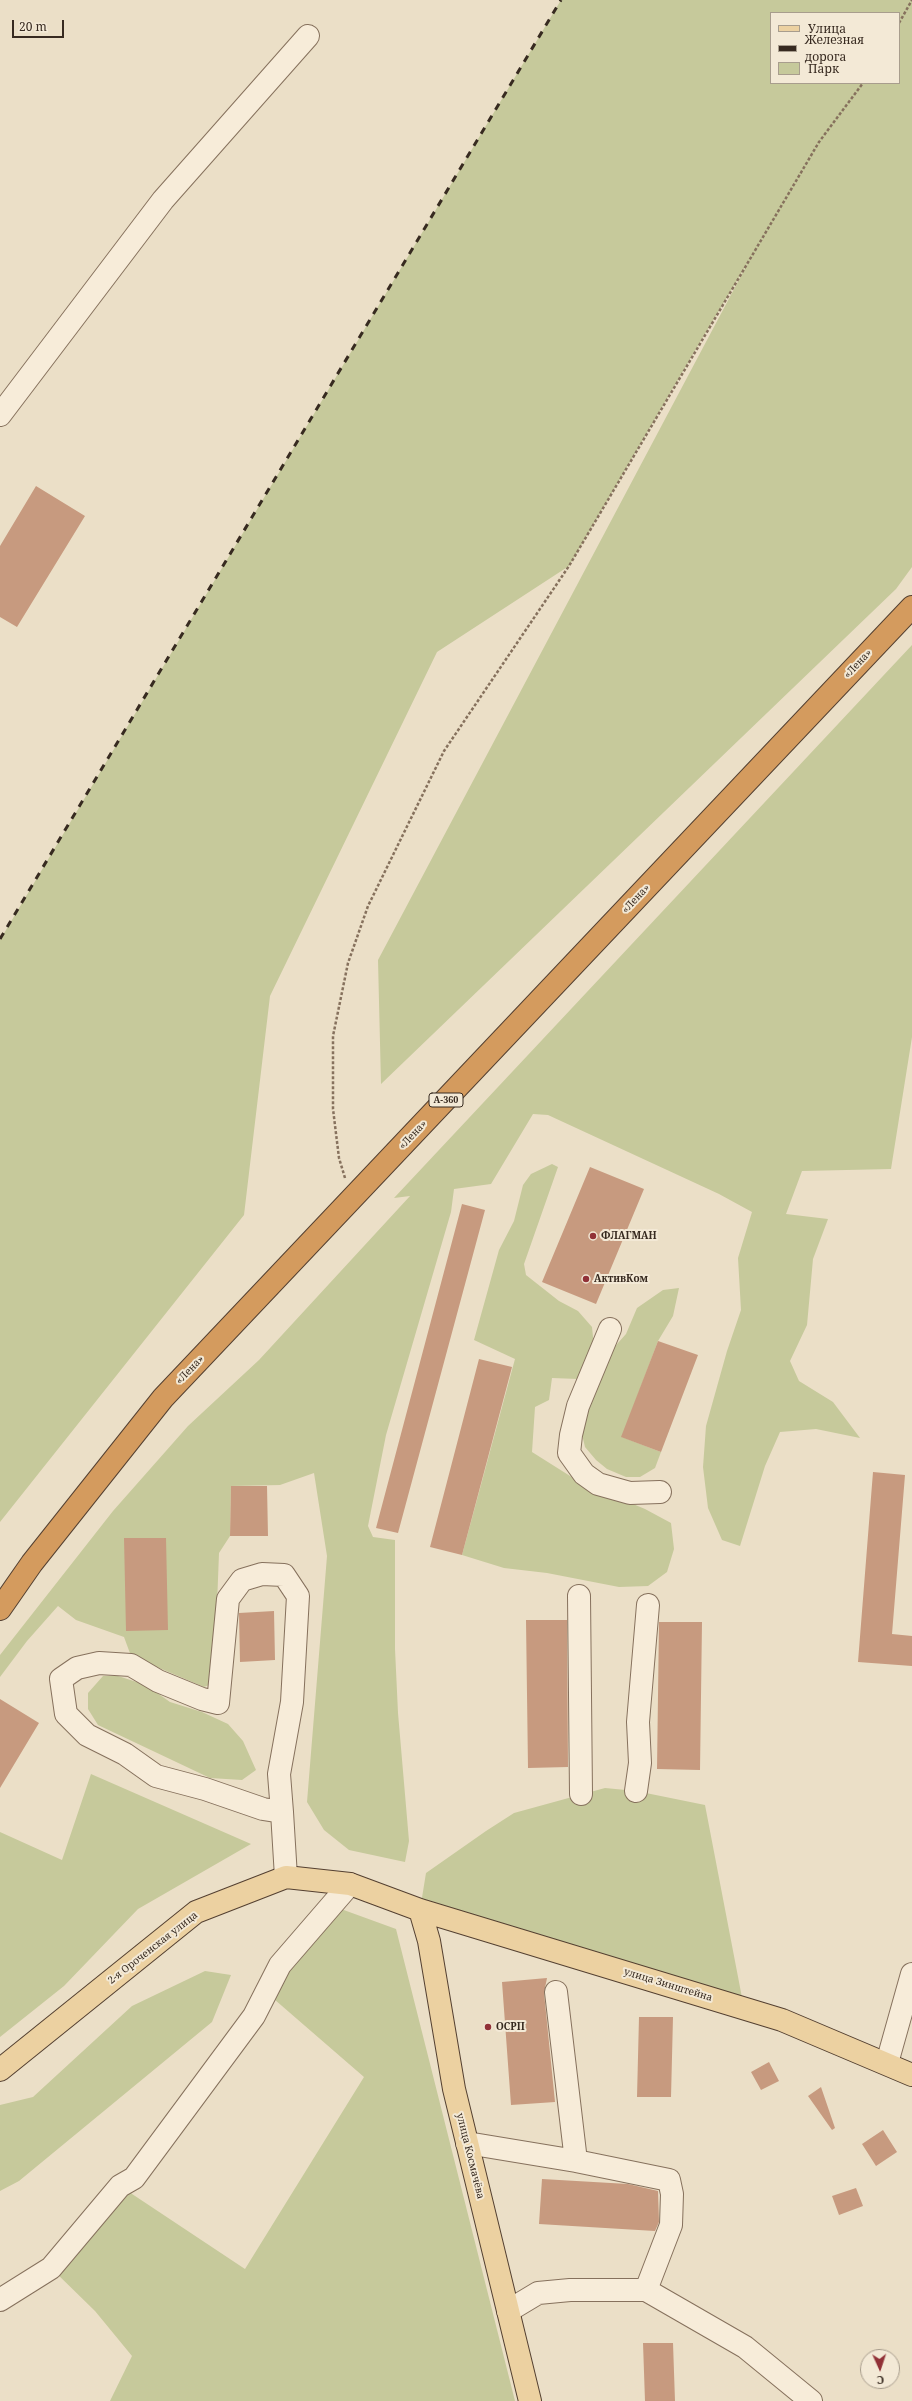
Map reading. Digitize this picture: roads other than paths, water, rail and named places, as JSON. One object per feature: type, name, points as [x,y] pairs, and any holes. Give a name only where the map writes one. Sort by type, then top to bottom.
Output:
[{"type":"highway","name":"«Лена»","points":[[0,1609],[32,1563],[163,1398],[912,607]]},
{"type":"main road","name":"2-я Ороченская улица","points":[[0,2070],[196,1912],[286,1877],[350,1884],[420,1910]]},
{"type":"main road","name":"улица Зинштейна","points":[[420,1910],[782,2020],[887,2063],[912,2075]]},
{"type":"main road","name":"улица Космачёва","points":[[420,1910],[429,1941],[454,2089],[530,2401]]},
{"type":"lane","points":[[0,415],[163,200],[308,36]]},
{"type":"lane","points":[[610,1329],[578,1406],[570,1435],[569,1453],[584,1474],[598,1484],[630,1493],[660,1492]]},
{"type":"lane","points":[[282,1812],[263,1809],[205,1789],[156,1776],[124,1754],[87,1735],[66,1714],[61,1679],[77,1668],[99,1663],[131,1665],[158,1681],[202,1699],[218,1703],[228,1599],[242,1580],[262,1574],[284,1575],[298,1596],[292,1702],[279,1774],[282,1812],[286,1877]]},
{"type":"lane","points":[[578,1596],[580,1794]]},
{"type":"lane","points":[[636,1791],[640,1763],[638,1722],[648,1605]]},
{"type":"lane","points":[[0,2300],[51,2268],[120,2186],[134,2178],[254,2016],[280,1965],[350,1884]]},
{"type":"lane","points":[[887,2063],[912,1974]]},
{"type":"lane","points":[[556,1992],[576,2161]]},
{"type":"lane","points":[[467,2143],[576,2161],[669,2180],[672,2194],[671,2225],[646,2290]]},
{"type":"lane","points":[[508,2311],[538,2293],[570,2290],[646,2290],[745,2347],[811,2401]]},
{"type":"railway","points":[[0,939],[561,0]]},
{"type":"place","name":"ФЛАГМАН","points":[[593,1236]]},
{"type":"place","name":"АктивКом","points":[[586,1279]]},
{"type":"place","name":"ОСРП","points":[[488,2027]]}]
